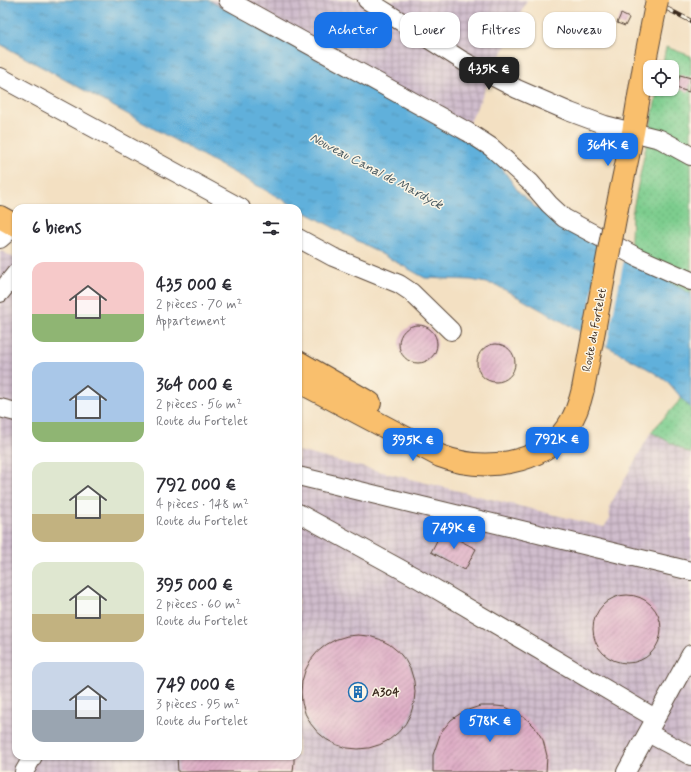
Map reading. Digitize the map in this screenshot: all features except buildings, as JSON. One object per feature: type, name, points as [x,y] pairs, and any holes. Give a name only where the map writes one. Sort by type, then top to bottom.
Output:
[{"type":"main road","name":"Route du Fortelet","points":[[302,383],[431,451],[458,461],[499,464],[521,459],[538,452],[554,442],[569,426],[578,406],[583,389],[657,0]]},
{"type":"main road","points":[[0,201],[11,224]]},
{"type":"main road","name":"Route du Fortelet","points":[[302,364],[459,454],[480,463]]},
{"type":"street","points":[[228,0],[468,132],[491,147],[530,183],[564,218],[637,257],[691,281]]},
{"type":"street","points":[[367,0],[463,61],[507,83],[570,112],[605,125],[660,139],[691,156]]},
{"type":"street","points":[[0,77],[234,204]]},
{"type":"street","points":[[302,240],[333,258],[391,280],[402,286],[411,292],[451,331]]},
{"type":"street","points":[[0,293],[12,277]]},
{"type":"street","points":[[0,408],[12,411]]},
{"type":"street","points":[[302,477],[691,571]]},
{"type":"street","points":[[302,515],[417,578],[652,725],[691,756]]},
{"type":"street","points":[[626,772],[691,654]]},
{"type":"street","points":[[24,772],[31,760]]},
{"type":"shaded area","points":[[209,0],[527,0],[521,12],[468,12],[468,48],[505,48],[463,137]]},
{"type":"shaded area","points":[[0,250],[12,257],[12,760],[302,760],[302,452],[604,527],[610,518],[609,507],[651,432],[691,454],[691,772],[0,772]]},
{"type":"green space","points":[[666,47],[691,56],[691,294],[630,261],[632,214],[657,96],[679,96],[679,60],[663,60]]},
{"type":"green space","points":[[682,398],[691,409],[691,454],[651,432]]},
{"type":"water","name":"Nouveau Canal de Mardyck","points":[[0,0],[209,0],[493,155],[518,191],[535,207],[691,294],[691,409],[668,382],[650,370],[496,285],[471,280],[425,278],[302,210],[302,204],[291,204],[0,44]]},
{"type":"pier","points":[[602,243],[625,255],[607,346],[584,334]]},
{"type":"railway","points":[[650,0],[691,21]]},
{"type":"place","name":"A304","points":[[358,692]]}]
